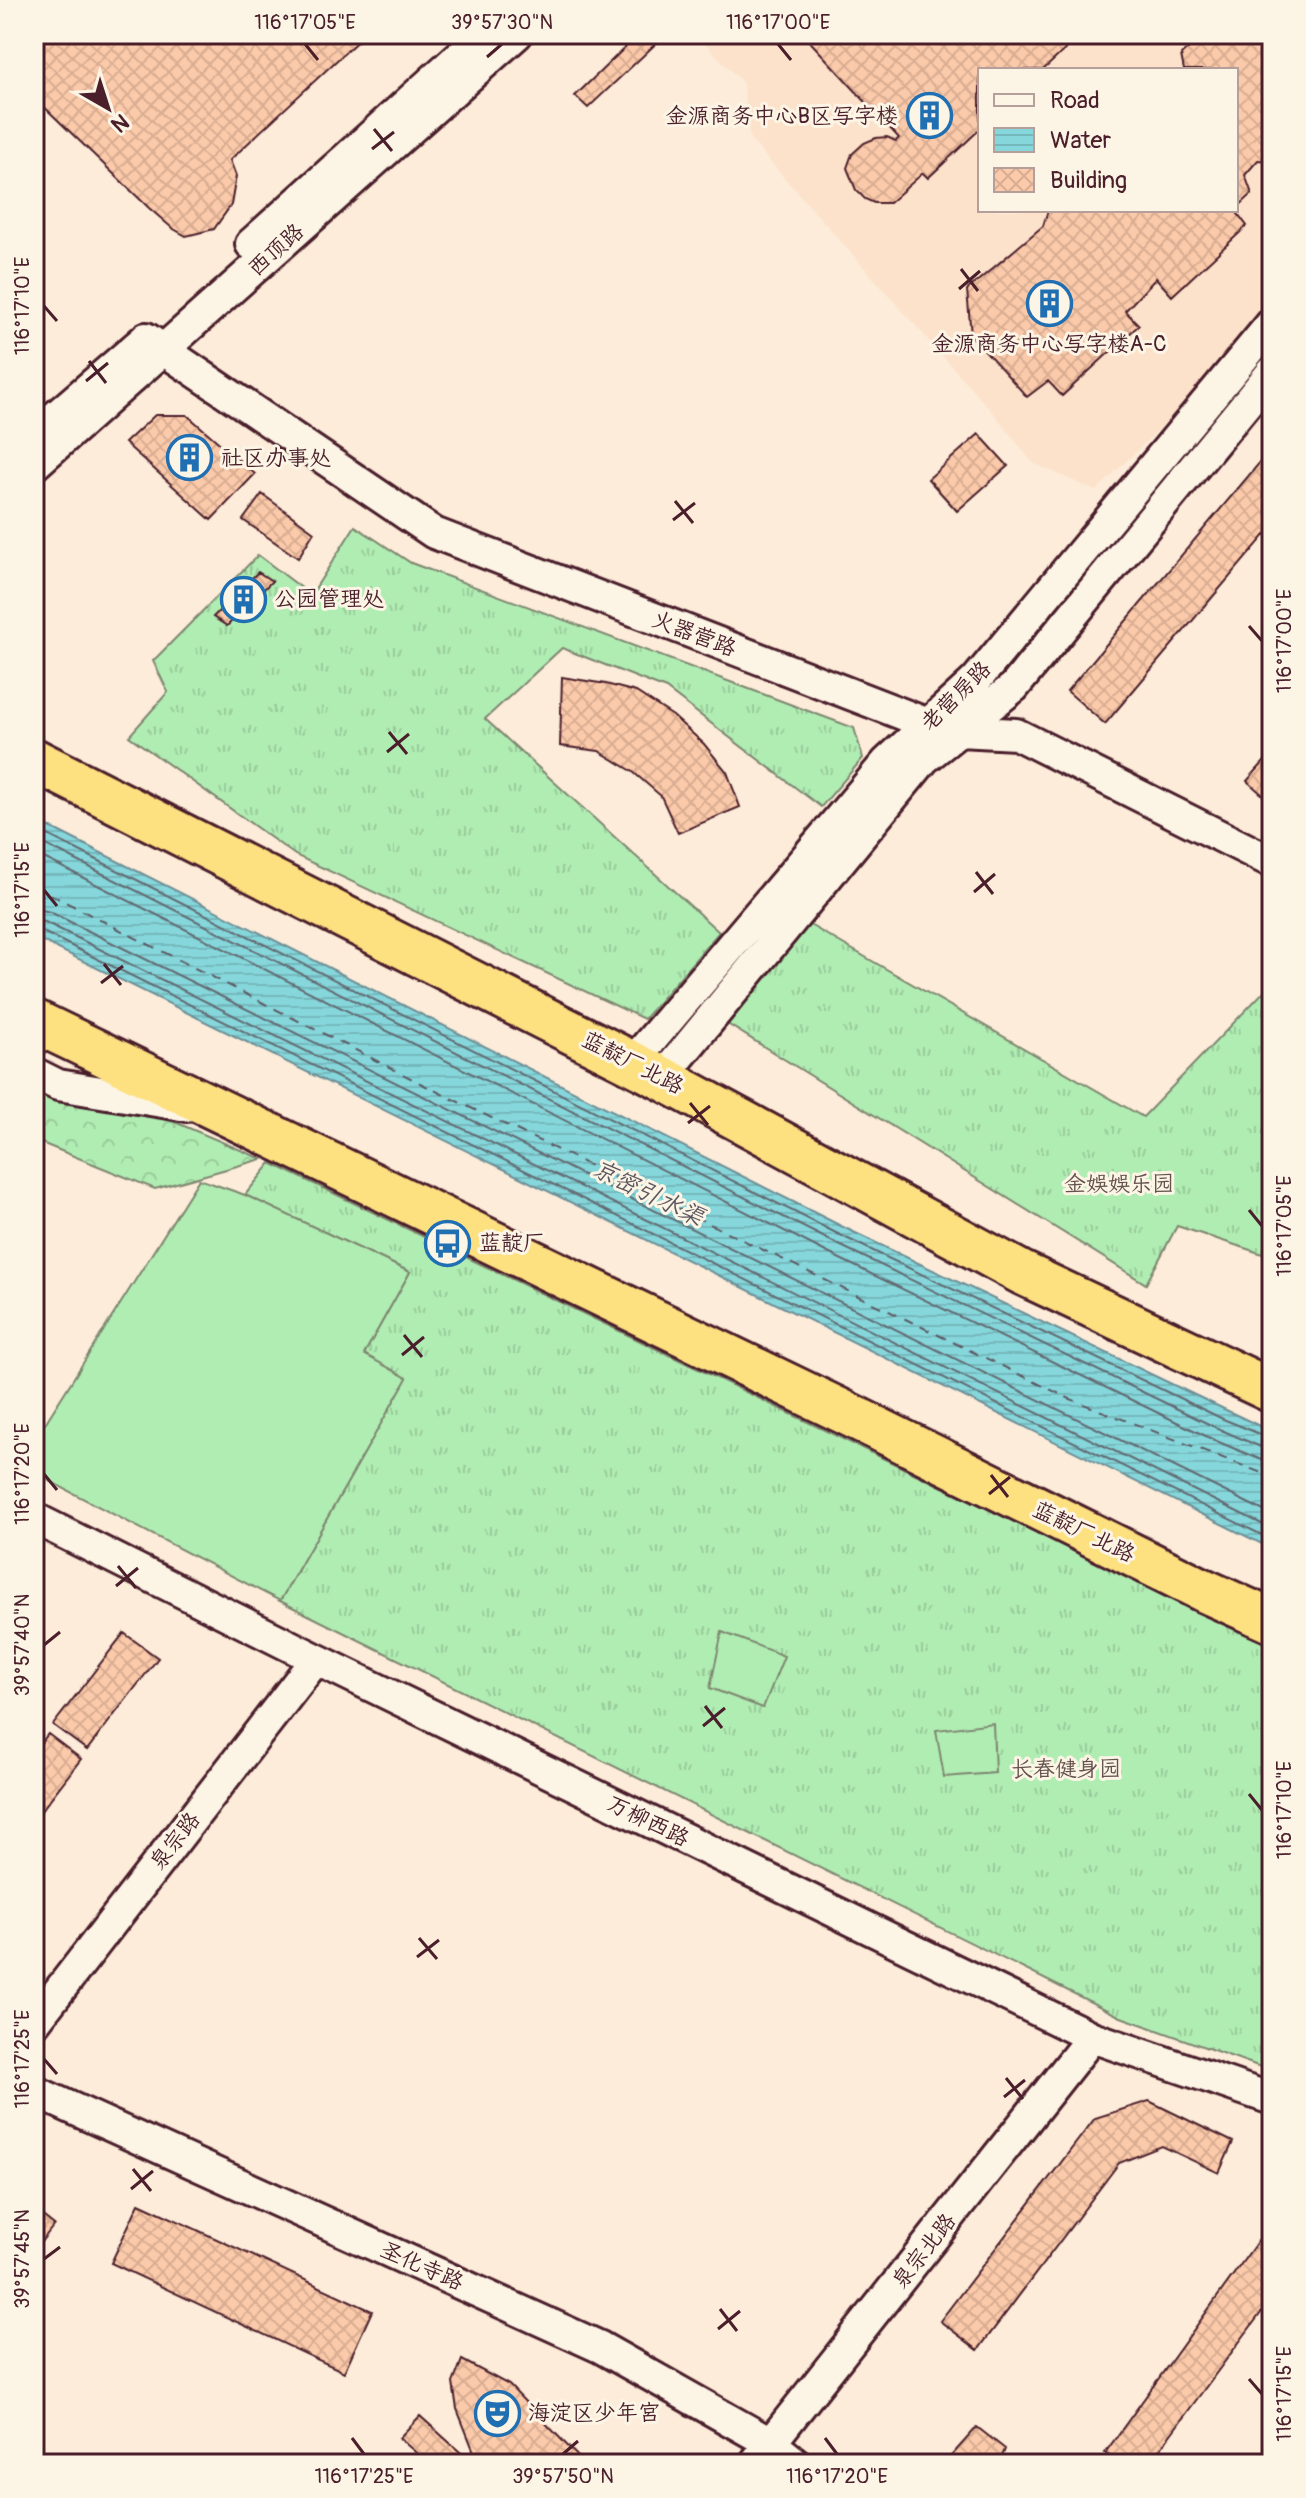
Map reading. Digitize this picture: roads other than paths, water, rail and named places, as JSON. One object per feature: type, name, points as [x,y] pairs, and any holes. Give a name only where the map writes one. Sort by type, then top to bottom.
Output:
[{"type":"highway","name":"蓝靛厂北路","points":[[34,760],[647,1070],[1022,1273],[1272,1391]]},
{"type":"highway","name":"蓝靛厂北路","points":[[34,1021],[1272,1621]]},
{"type":"street","name":"西顶路","points":[[34,465],[154,344],[484,34]]},
{"type":"street","name":"西顶路","points":[[34,435],[154,344],[517,34]]},
{"type":"street","name":"老营房路","points":[[647,1070],[887,762],[976,680],[1272,323]]},
{"type":"street","name":"火器营路","points":[[154,344],[434,533],[928,724],[959,731],[1016,734],[1272,862]]},
{"type":"street","name":"老营房路","points":[[647,1070],[924,759],[1014,687],[1272,372]]},
{"type":"street","points":[[34,1073],[58,1085],[220,1111]]},
{"type":"street","name":"万柳西路","points":[[34,1518],[1092,2037],[1272,2099]]},
{"type":"street","name":"泉宗路","points":[[34,2023],[316,1659]]},
{"type":"street","name":"泉宗北路","points":[[763,2454],[1092,2037]]},
{"type":"street","name":"圣化寺路","points":[[34,2091],[600,2347],[763,2454],[797,2464]]},
{"type":"water","name":"京密引水渠","points":[[34,819],[843,1227],[1272,1432],[1272,1549],[34,937]]},
{"type":"place","name":"金源商务中心B区写字楼","points":[[929,116]]},
{"type":"place","name":"金源商务中心写字楼A-C","points":[[1049,303]]},
{"type":"place","name":"社区办事处","points":[[190,458]]},
{"type":"place","name":"公园管理处","points":[[243,599]]},
{"type":"place","name":"蓝靛厂","points":[[448,1243]]},
{"type":"place","name":"海淀区少年宫","points":[[497,2413]]},
{"type":"park label","name":"金娱娱乐园","points":[[1119,1184]]},
{"type":"park label","name":"长春健身园","points":[[1066,1769]]}]
